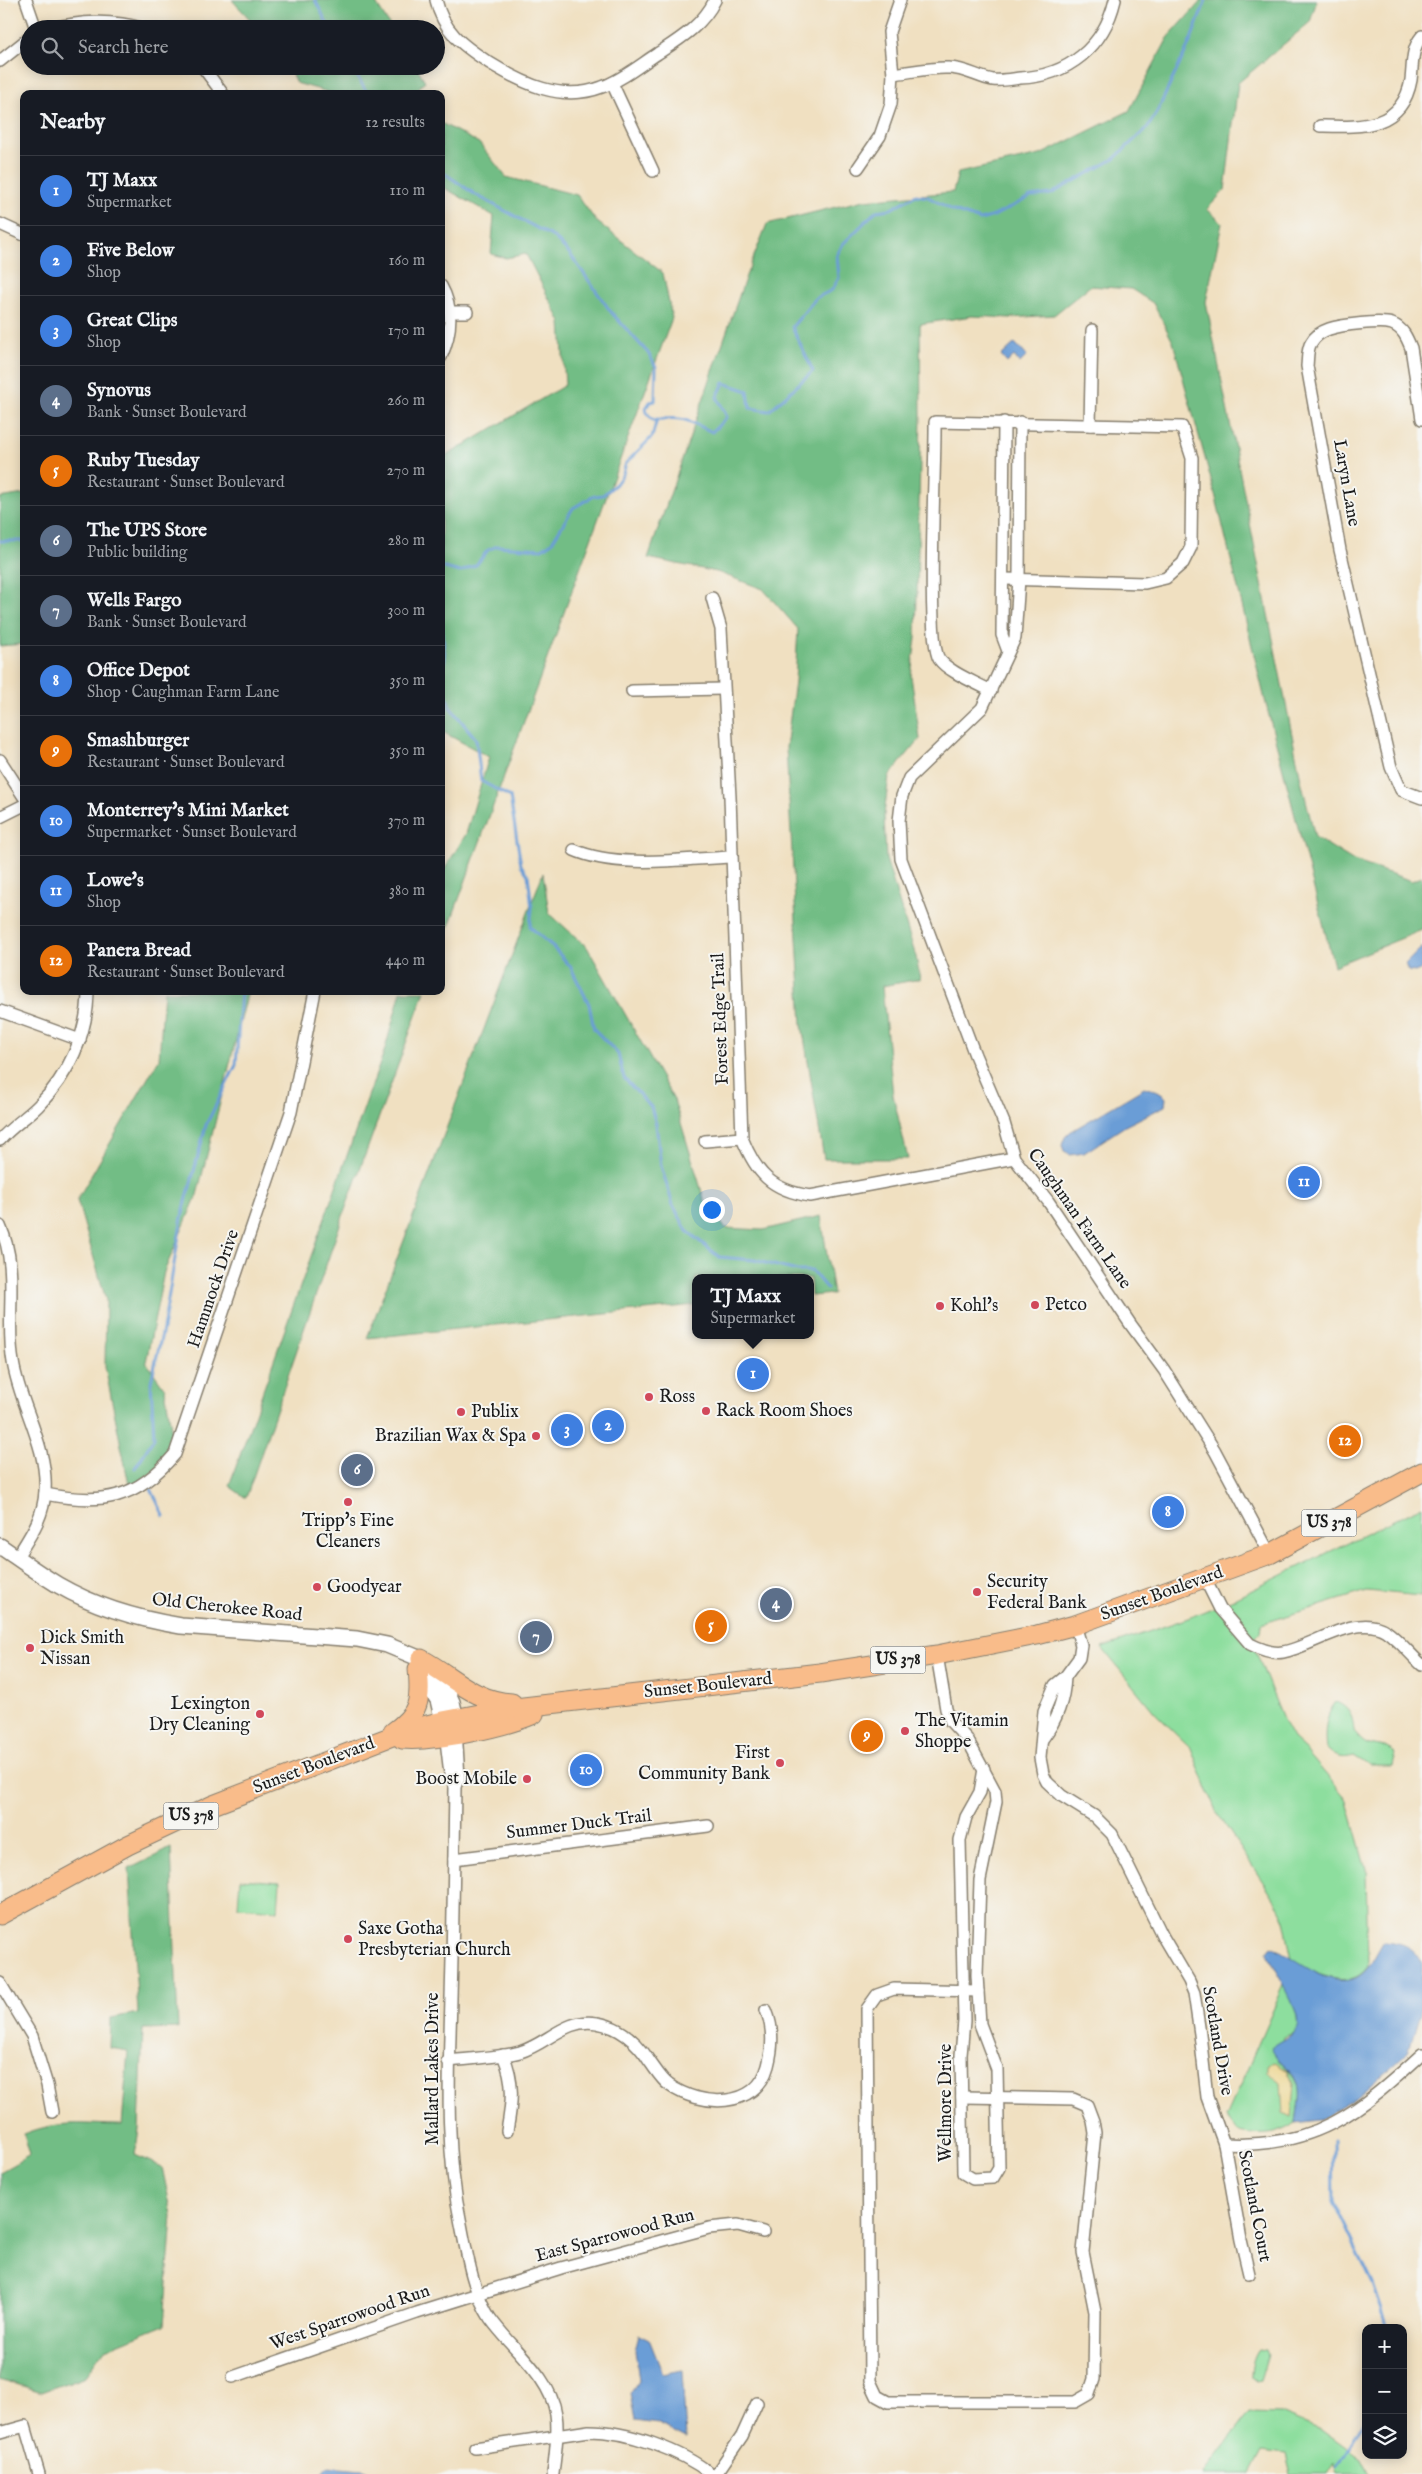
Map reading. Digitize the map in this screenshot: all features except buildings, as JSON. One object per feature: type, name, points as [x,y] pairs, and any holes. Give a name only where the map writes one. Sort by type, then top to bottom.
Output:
[{"type":"main road","name":"Sunset Boulevard","points":[[0,1915],[170,1825],[262,1786],[385,1739],[412,1740],[450,1728],[547,1705],[820,1673],[1037,1635],[1075,1625],[1270,1554],[1422,1472]]},
{"type":"main road","points":[[385,1739],[401,1726],[419,1706],[415,1661],[442,1670],[458,1684],[479,1697],[503,1703],[547,1705]]},
{"type":"street","points":[[26,0],[33,20]]},
{"type":"street","points":[[436,0],[443,20]]},
{"type":"street","points":[[445,24],[462,45],[512,77],[540,89],[562,93],[590,91],[612,83],[681,39],[700,22],[715,0]]},
{"type":"street","points":[[858,168],[880,136],[891,104],[893,74],[889,32],[900,0]]},
{"type":"street","points":[[893,74],[938,68],[952,68],[994,80],[1048,74],[1076,62],[1092,47],[1106,26],[1115,0]]},
{"type":"street","points":[[1320,126],[1370,126],[1394,113],[1406,97],[1411,80],[1414,51],[1422,36]]},
{"type":"street","points":[[0,61],[20,45]]},
{"type":"street","points":[[209,75],[221,90]]},
{"type":"street","points":[[612,83],[653,171]]},
{"type":"street","points":[[0,224],[20,233]]},
{"type":"street","points":[[445,296],[451,312],[450,335],[445,347]]},
{"type":"street","points":[[451,312],[468,312]]},
{"type":"street","name":"Laryn Lane","points":[[1422,419],[1410,348],[1407,338],[1401,330],[1392,324],[1383,322],[1331,328],[1320,333],[1311,342],[1307,366],[1340,550],[1391,767],[1401,790],[1422,798]]},
{"type":"street","points":[[1090,425],[1092,330]]},
{"type":"street","points":[[991,691],[958,673],[939,658],[935,644],[933,554],[935,422],[1020,422],[1182,427],[1192,458],[1191,548],[1183,563],[1166,578],[1145,583],[1005,579]]},
{"type":"street","points":[[1004,422],[1005,579],[1002,635],[1008,651]]},
{"type":"street","name":"Caughman Farm Lane","points":[[1020,422],[1019,579],[1015,638],[982,708],[909,778],[902,796],[899,821],[901,859],[1004,1123],[1014,1158],[1048,1202],[1131,1325],[1164,1370],[1215,1451],[1270,1554]]},
{"type":"street","name":"Forest Edge Trail","points":[[712,598],[721,629],[730,797],[742,1138],[753,1163],[763,1175],[780,1188],[792,1193],[810,1196],[1014,1158]]},
{"type":"street","points":[[632,691],[723,689]]},
{"type":"street","points":[[0,760],[20,791]]},
{"type":"street","points":[[0,817],[20,807]]},
{"type":"street","points":[[574,850],[591,857],[622,861],[731,857]]},
{"type":"street","points":[[0,1140],[37,1107],[63,1074],[80,1040],[86,1020],[88,995]]},
{"type":"street","name":"Hammock Drive","points":[[45,1494],[76,1500],[99,1500],[123,1494],[162,1471],[175,1454],[285,1131],[314,995]]},
{"type":"street","points":[[0,1011],[80,1040]]},
{"type":"street","points":[[706,1141],[742,1138]]},
{"type":"street","points":[[0,1226],[5,1239],[11,1268],[12,1360],[24,1408],[41,1452],[45,1472],[45,1494],[37,1523],[17,1557]]},
{"type":"street","name":"Old Cherokee Road","points":[[0,1546],[57,1584],[89,1600],[152,1621],[181,1626],[357,1640],[386,1645],[415,1661]]},
{"type":"street","points":[[1205,1579],[1220,1609],[1250,1644],[1256,1647],[1284,1652],[1333,1633],[1360,1626],[1372,1626],[1385,1631],[1422,1665]]},
{"type":"street","name":"Scotland Drive","points":[[1075,1625],[1081,1645],[1079,1658],[1065,1677],[1055,1685],[1046,1702],[1040,1758],[1047,1782],[1062,1796],[1094,1816],[1112,1834],[1163,1937],[1189,1981],[1194,1993],[1207,2097],[1224,2144]]},
{"type":"street","name":"Wellmore Drive","points":[[937,1654],[946,1709],[951,1722],[967,1739],[984,1769],[995,1792],[996,1802],[980,1880],[977,1919],[980,2024],[997,2069],[999,2168],[993,2178],[973,2179],[963,2172],[963,1991],[960,1840],[966,1817],[980,1792],[984,1769]]},
{"type":"street","points":[[415,1661],[438,1700],[450,1728]]},
{"type":"street","name":"Mallard Lakes Drive","points":[[450,1728],[450,1774],[455,1786],[448,2060],[451,2158],[461,2225],[478,2293],[491,2319],[548,2392],[556,2413],[554,2474]]},
{"type":"street","name":"Summer Duck Trail","points":[[454,1859],[708,1826]]},
{"type":"street","points":[[0,1983],[32,2036],[47,2085],[52,2112]]},
{"type":"street","points":[[962,2097],[1073,2099],[1083,2102],[1090,2112],[1095,2132],[1083,2252],[1095,2312],[1092,2387],[1084,2399],[1075,2402],[888,2402],[877,2396],[872,2389],[868,2364],[868,2009],[871,2000],[883,1992],[894,1990],[978,1991]]},
{"type":"street","points":[[448,2060],[503,2056],[529,2048],[570,2025],[596,2022],[617,2028],[628,2036],[668,2084],[682,2092],[707,2100],[729,2101],[752,2091],[766,2073],[772,2039],[766,2010]]},
{"type":"street","points":[[1224,2144],[1266,2142],[1325,2128],[1358,2110],[1422,2054]]},
{"type":"street","points":[[503,2056],[510,2070],[513,2086],[507,2131]]},
{"type":"street","name":"Scotland Court","points":[[1224,2144],[1240,2240],[1249,2274]]},
{"type":"street","name":"East Sparrowood Run","points":[[478,2293],[561,2268],[709,2228],[738,2225],[763,2232]]},
{"type":"street","name":"West Sparrowood Run","points":[[233,2377],[478,2293]]},
{"type":"street","points":[[716,2474],[742,2436],[758,2403]]},
{"type":"street","points":[[0,2433],[25,2426],[39,2474]]},
{"type":"street","points":[[475,2448],[589,2431],[614,2433],[663,2448],[695,2463],[710,2474]]},
{"type":"green space","points":[[232,0],[374,0],[386,20],[251,20]]},
{"type":"green space","points":[[1202,0],[1317,0],[1310,22],[1238,83],[1225,190],[1207,209],[1222,223],[1206,302],[1301,780],[1315,837],[1354,861],[1412,881],[1422,876],[1422,930],[1334,966],[1266,704],[1216,498],[1173,342],[1153,303],[1131,289],[1090,286],[1054,315],[1010,318],[972,316],[920,324],[921,416],[916,638],[911,676],[920,739],[889,776],[884,815],[886,859],[916,957],[920,979],[882,986],[893,1095],[908,1159],[824,1159],[802,1025],[786,748],[795,681],[798,629],[763,589],[717,572],[648,558],[746,276],[767,224],[864,200],[953,192],[958,173],[1040,155],[1129,111],[1168,38]]},
{"type":"green space","points":[[292,75],[421,75],[425,81],[417,90],[321,90],[296,83]]},
{"type":"green space","points":[[445,125],[479,143],[506,177],[577,195],[596,221],[663,273],[672,318],[445,937],[445,868],[466,834],[489,757],[445,733],[445,457],[565,385],[561,322],[526,254],[506,258],[491,254],[494,216],[445,188]]},
{"type":"green space","points":[[20,495],[20,644],[0,646],[0,498]]},
{"type":"green space","points":[[543,873],[549,913],[587,947],[674,1100],[705,1202],[725,1228],[763,1230],[821,1216],[833,1294],[814,1296],[814,1274],[692,1274],[692,1305],[367,1338]]},
{"type":"green space","points":[[164,995],[247,995],[197,1195],[164,1272],[146,1362],[165,1389],[175,1454],[130,1490],[105,1367],[106,1300],[77,1200],[159,1059]]},
{"type":"green space","points":[[400,995],[424,995],[345,1210],[246,1498],[229,1486],[385,1049]]},
{"type":"green space","points":[[1422,1506],[1422,1596],[1367,1591],[1261,1624],[1260,1632],[1252,1642],[1284,1722],[1294,1740],[1306,1751],[1346,1798],[1366,1869],[1368,1966],[1357,1976],[1344,1980],[1314,1972],[1297,2016],[1298,2026],[1293,2033],[1284,2037],[1278,2060],[1293,2075],[1299,2088],[1296,2123],[1275,2133],[1254,2134],[1238,2132],[1226,2117],[1284,1985],[1292,1959],[1282,1911],[1216,1811],[1191,1748],[1155,1713],[1102,1648],[1188,1618],[1236,1598]]},
{"type":"green space","points":[[1336,1702],[1348,1710],[1352,1717],[1354,1731],[1361,1739],[1387,1748],[1396,1754],[1393,1766],[1370,1766],[1354,1756],[1339,1757],[1326,1749],[1326,1724],[1332,1707]]},
{"type":"green space","points":[[171,1848],[178,2028],[143,2029],[139,2129],[135,2155],[162,2167],[172,2215],[164,2325],[105,2349],[86,2376],[42,2392],[0,2379],[0,2172],[30,2155],[24,2134],[50,2126],[84,2124],[122,2125],[128,2051],[110,2048],[111,2018],[138,2013],[129,1869]]},
{"type":"green space","points":[[240,1879],[280,1882],[278,1910],[238,1907]]},
{"type":"green space","points":[[1259,2349],[1266,2350],[1268,2355],[1260,2381],[1256,2382],[1251,2378],[1251,2370]]},
{"type":"green space","points":[[1250,2412],[1281,2413],[1321,2429],[1361,2458],[1369,2474],[1338,2474],[1334,2463],[1327,2474],[1291,2474],[1286,2454],[1262,2451],[1250,2474],[1203,2474]]},
{"type":"sand","points":[[1275,2062],[1288,2070],[1294,2083],[1291,2117],[1283,2113],[1281,2083],[1268,2072],[1268,2065]]},
{"type":"water","points":[[1015,343],[1027,356],[1020,363],[1014,356],[1007,363],[1001,356]]},
{"type":"water","points":[[1422,947],[1422,969],[1415,972],[1408,971],[1405,964]]},
{"type":"water","points":[[1144,1088],[1154,1089],[1161,1093],[1166,1098],[1165,1106],[1125,1126],[1084,1153],[1070,1155],[1064,1152],[1062,1145],[1065,1137],[1070,1132]]},
{"type":"water","points":[[1384,1941],[1396,1942],[1406,1946],[1419,1957],[1422,1963],[1422,2006],[1408,2052],[1356,2098],[1320,2120],[1296,2123],[1299,2101],[1297,2081],[1271,2048],[1294,2032],[1297,2024],[1297,2015],[1288,1992],[1267,1952],[1272,1946],[1328,1978],[1352,1980],[1365,1971]]},
{"type":"water","points":[[639,2334],[649,2339],[663,2374],[682,2370],[686,2438],[659,2424],[635,2421],[630,2394],[639,2381],[635,2350]]},
{"type":"water","points":[[327,2467],[364,2470],[373,2474],[321,2474]]},
{"type":"waterway","points":[[315,0],[325,20]]},
{"type":"waterway","points":[[445,174],[476,195],[555,238],[570,254],[611,312],[648,353],[656,367],[655,401],[650,402],[646,408],[647,413],[653,420],[671,418],[684,420],[712,432],[727,417],[717,397],[724,383],[748,391],[750,408],[769,411],[813,371],[792,327],[816,298],[832,290],[839,278],[837,255],[843,244],[876,211],[891,209],[916,195],[928,197],[954,211],[980,220],[994,216],[1030,197],[1051,194],[1114,159],[1148,127],[1158,110],[1190,42],[1206,0]]},
{"type":"waterway","points":[[356,75],[366,90]]},
{"type":"waterway","points":[[445,568],[460,572],[476,565],[488,550],[497,546],[542,549],[552,542],[573,508],[594,496],[603,495],[616,484],[623,474],[626,463],[652,437],[657,419]]},
{"type":"waterway","points":[[0,541],[20,541]]},
{"type":"waterway","points":[[445,691],[450,707],[476,739],[481,781],[510,797],[521,865],[528,875],[532,908],[530,927],[551,945],[570,966],[589,1004],[594,1029],[618,1054],[624,1078],[651,1107],[656,1124],[661,1166],[673,1205],[687,1231],[719,1257],[754,1260],[797,1271],[812,1271],[827,1289]]},
{"type":"waterway","points":[[135,1468],[154,1438],[151,1382],[163,1329],[182,1217],[206,1125],[236,1065],[241,995]]},
{"type":"waterway","points":[[151,1489],[164,1516]]},
{"type":"waterway","points":[[1332,2141],[1333,2201],[1373,2284],[1387,2324]]},
{"type":"waterway","points":[[1337,2468],[1362,2426]]},
{"type":"place","name":"Lowe's","points":[[1304,1182]]},
{"type":"place","name":"Petco","points":[[1035,1305]]},
{"type":"place","name":"Kohl's","points":[[940,1306]]},
{"type":"place","name":"TJ Maxx","points":[[753,1374]]},
{"type":"place","name":"Ross","points":[[649,1397]]},
{"type":"place","name":"Rack Room Shoes","points":[[706,1411]]},
{"type":"place","name":"Publix","points":[[461,1412]]},
{"type":"place","name":"Five Below","points":[[608,1426]]},
{"type":"place","name":"Great Clips","points":[[567,1430]]},
{"type":"place","name":"Brazilian Wax & Spa","points":[[536,1436]]},
{"type":"place","name":"Panera Bread","points":[[1345,1441]]},
{"type":"place","name":"The UPS Store","points":[[357,1470]]},
{"type":"place","name":"Tripp's Fine Cleaners","points":[[348,1502]]},
{"type":"place","name":"Office Depot","points":[[1168,1512]]},
{"type":"place","name":"Goodyear","points":[[317,1587]]},
{"type":"place","name":"Security Federal Bank","points":[[977,1592]]},
{"type":"place","name":"Synovus","points":[[776,1604]]},
{"type":"place","name":"Ruby Tuesday","points":[[711,1626]]},
{"type":"place","name":"Wells Fargo","points":[[536,1637]]},
{"type":"place","name":"Dick Smith Nissan","points":[[30,1648]]},
{"type":"place","name":"Lexington Dry Cleaning","points":[[260,1714]]},
{"type":"place","name":"The Vitamin Shoppe","points":[[905,1731]]},
{"type":"place","name":"Smashburger","points":[[867,1736]]},
{"type":"place","name":"First Community Bank","points":[[780,1763]]},
{"type":"place","name":"Monterrey's Mini Market","points":[[586,1770]]},
{"type":"place","name":"Boost Mobile","points":[[527,1779]]},
{"type":"place","name":"Saxe Gotha Presbyterian Church","points":[[348,1939]]}]
